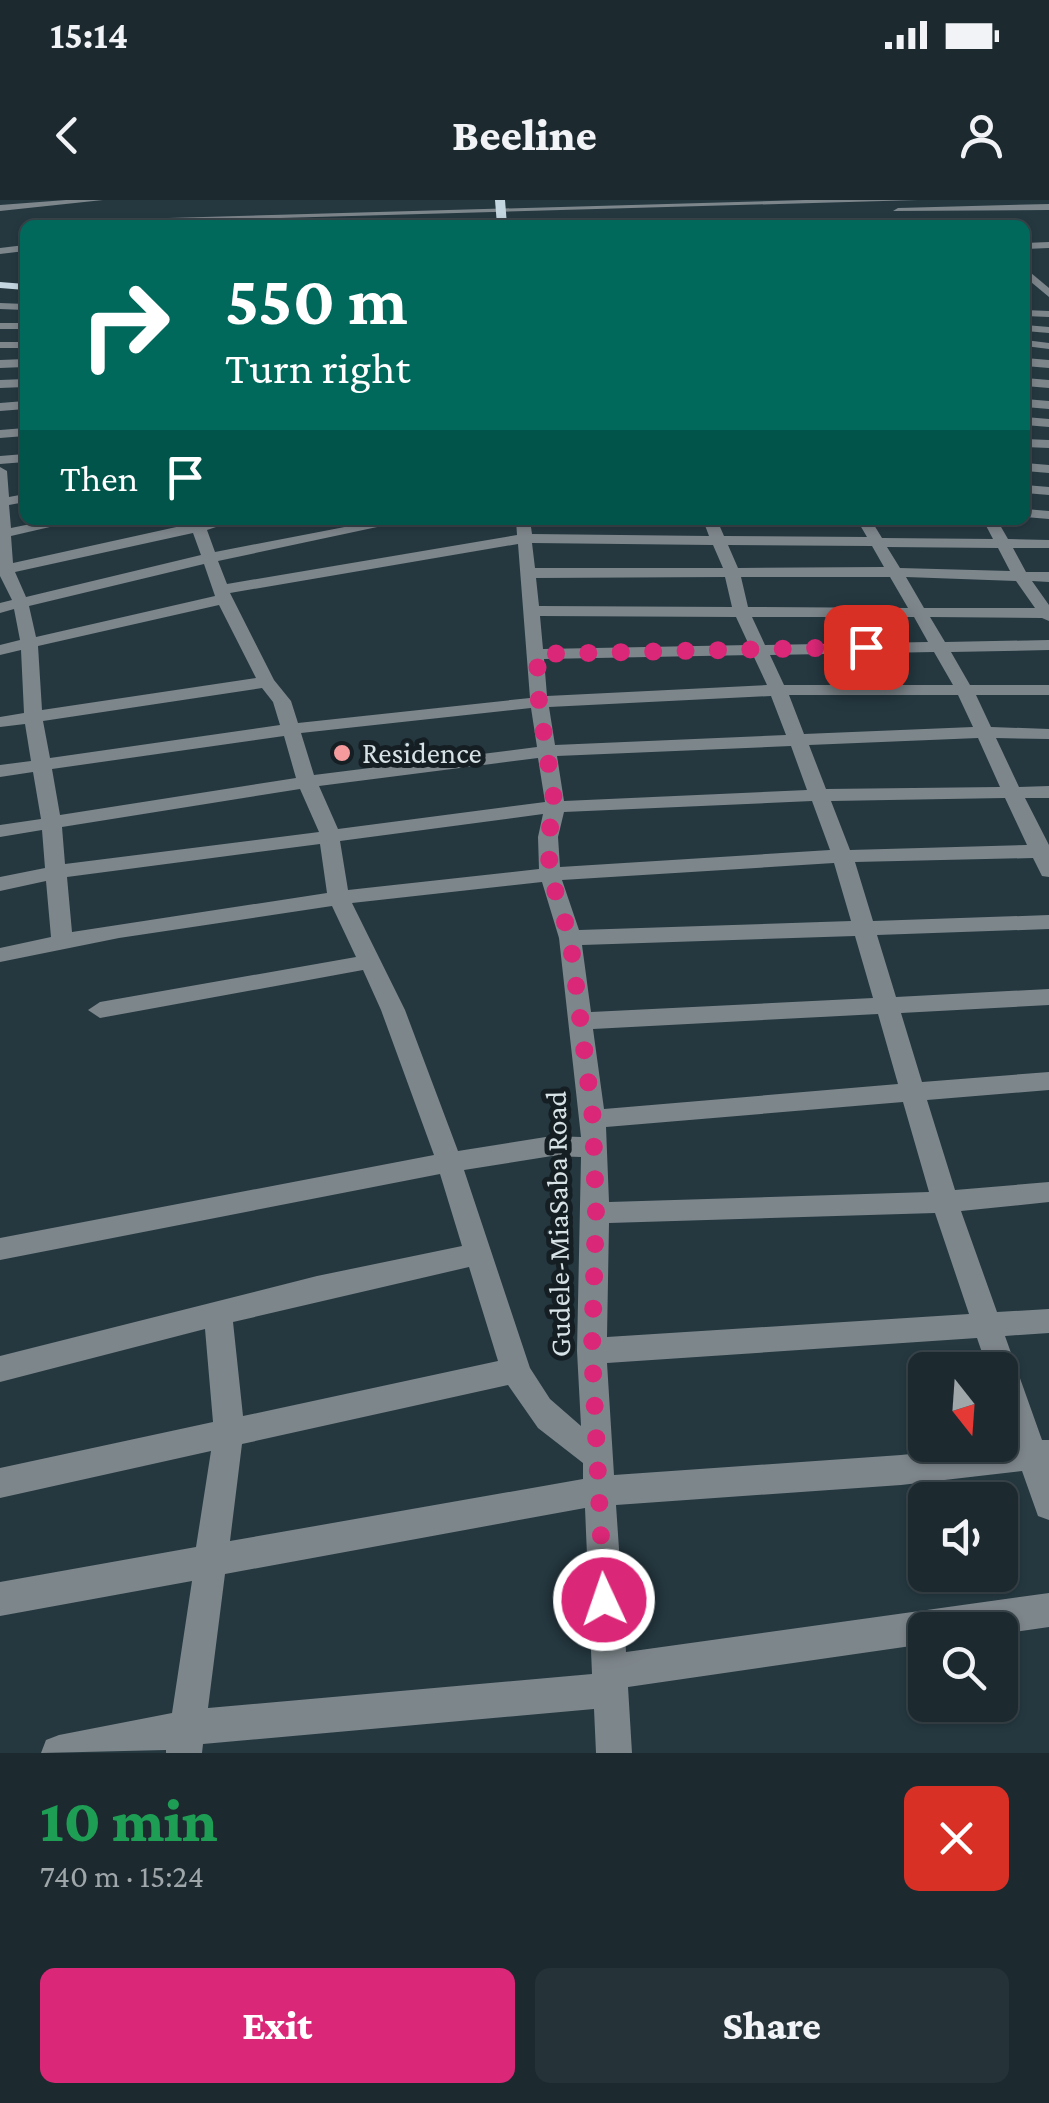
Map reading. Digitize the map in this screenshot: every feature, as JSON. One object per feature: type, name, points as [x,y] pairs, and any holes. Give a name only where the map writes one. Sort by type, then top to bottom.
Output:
[{"type":"street","points":[[0,208],[98,200]]},
{"type":"street","points":[[362,220],[387,213],[501,212],[570,200]]},
{"type":"street","points":[[49,217],[501,212],[914,200]]},
{"type":"street","points":[[941,200],[967,220],[1044,209]]},
{"type":"street","points":[[57,201],[67,219]]},
{"type":"street","points":[[847,201],[866,220]]},
{"type":"street","points":[[736,206],[859,212],[1044,209]]},
{"type":"street","points":[[598,220],[626,209]]},
{"type":"street","points":[[0,474],[3,570],[21,604],[29,642],[33,716],[51,821],[62,940]]},
{"type":"street","points":[[2,534],[48,525]]},
{"type":"street","points":[[3,570],[189,525]]},
{"type":"street","points":[[198,525],[222,594],[266,682],[282,701],[307,782],[325,818],[338,896],[393,1010],[449,1162],[516,1370],[530,1400],[547,1420],[596,1454]]},
{"type":"street","points":[[0,608],[208,558],[377,525]]},
{"type":"street","points":[[712,525],[732,572],[741,611],[778,690],[842,857],[945,1202],[987,1326],[1040,1455],[1049,1505]]},
{"type":"street","points":[[867,525],[964,690],[1011,793],[1043,851],[1049,871]]},
{"type":"street","points":[[993,525],[1021,577],[1046,607]]},
{"type":"street","points":[[0,650],[222,594],[524,529],[720,540],[1049,544]]},
{"type":"street","name":"Gudele-MiaSaba Road","points":[[524,529],[539,702],[555,806],[548,837],[550,874],[570,938],[593,1119],[596,1213],[592,1350],[614,1753]]},
{"type":"street","points":[[528,573],[895,572],[1049,577]]},
{"type":"street","points":[[532,612],[917,612],[1046,607]]},
{"type":"street","points":[[537,654],[1049,645]]},
{"type":"street","points":[[0,722],[266,682]]},
{"type":"street","points":[[0,771],[292,730],[539,702],[778,690],[1049,690]]},
{"type":"street","points":[[0,831],[307,782],[548,751],[984,732],[1049,734]]},
{"type":"street","points":[[0,884],[56,872],[555,806],[818,795],[1049,792]]},
{"type":"street","points":[[0,955],[62,940],[338,896],[550,874],[842,857],[1043,851]]},
{"type":"street","points":[[570,938],[1049,922]]},
{"type":"street","points":[[100,1010],[368,962]]},
{"type":"street","points":[[582,1021],[1049,998]]},
{"type":"street","points":[[593,1119],[1049,1081]]},
{"type":"street","points":[[0,1249],[449,1162],[552,1146],[593,1147]]},
{"type":"street","points":[[596,1213],[945,1202],[1049,1192]]},
{"type":"street","points":[[0,1369],[218,1312],[478,1254]]},
{"type":"street","points":[[186,1741],[229,1430],[218,1312]]},
{"type":"street","points":[[592,1350],[1049,1321]]},
{"type":"street","points":[[0,1482],[516,1370]]},
{"type":"street","points":[[0,1599],[598,1490],[902,1470],[1040,1455]]},
{"type":"street","points":[[59,1753],[186,1741],[609,1681],[1049,1610]]},
{"type":"place","name":"Residence","points":[[342,753]]},
{"type":"route","points":[[604,1600],[592,1350],[596,1213],[593,1119],[570,938],[550,874],[548,837],[555,806],[539,702],[537,654],[866,647]]}]
